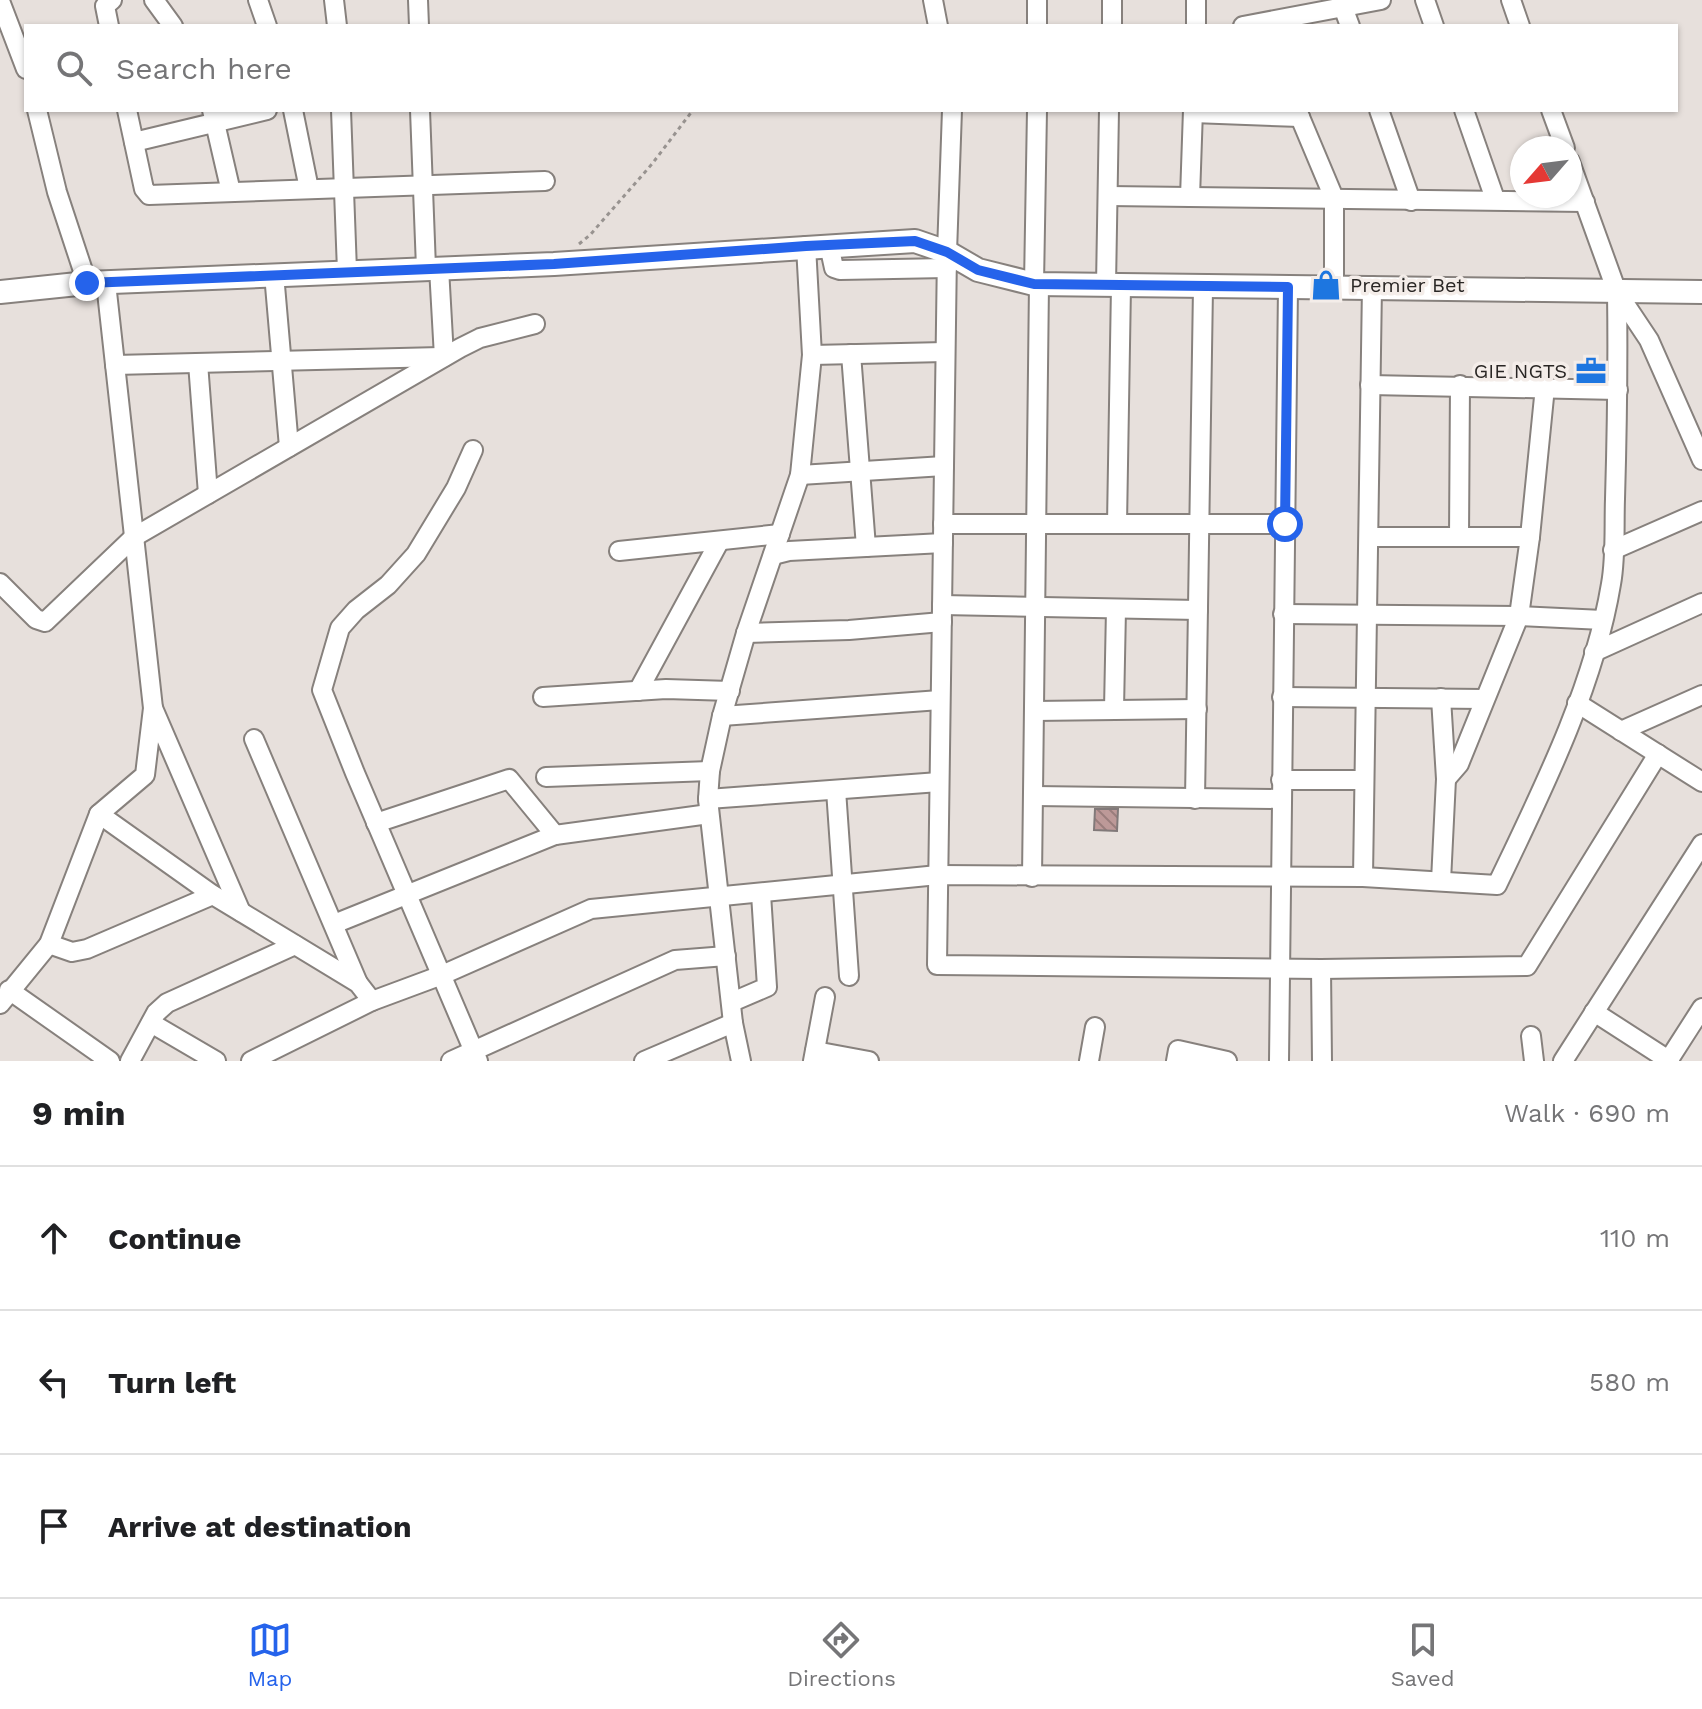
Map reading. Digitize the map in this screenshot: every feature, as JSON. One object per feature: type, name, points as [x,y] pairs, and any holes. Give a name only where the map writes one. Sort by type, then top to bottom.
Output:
[{"type":"main road","points":[[0,292],[96,283],[554,264],[915,241],[947,260],[1036,284],[1702,292]]},
{"type":"street","points":[[109,24],[105,6],[112,0]]},
{"type":"street","points":[[154,0],[172,24]]},
{"type":"street","points":[[258,0],[266,24]]},
{"type":"street","points":[[334,0],[337,24]]},
{"type":"street","points":[[418,0],[419,24]]},
{"type":"street","points":[[933,0],[938,24]]},
{"type":"street","points":[[1037,0],[1037,24]]},
{"type":"street","points":[[1112,0],[1112,24]]},
{"type":"street","points":[[1196,0],[1196,24]]},
{"type":"street","points":[[1261,24],[1381,0]]},
{"type":"street","points":[[1425,0],[1433,24]]},
{"type":"street","points":[[1511,0],[1519,24]]},
{"type":"street","points":[[0,1],[24,64]]},
{"type":"street","points":[[1343,7],[1349,24]]},
{"type":"street","points":[[37,112],[57,192],[96,283],[115,365],[153,708],[145,775],[99,814],[49,944],[5,997],[87,1055],[110,1061]]},
{"type":"street","points":[[127,112],[144,189],[149,195],[545,181]]},
{"type":"street","points":[[134,142],[213,116],[249,112]]},
{"type":"street","points":[[293,112],[309,189]]},
{"type":"street","points":[[341,112],[347,271]]},
{"type":"street","points":[[420,112],[423,185],[444,357]]},
{"type":"street","points":[[952,112],[945,352],[937,965],[1279,969],[1527,966],[1658,754]]},
{"type":"street","points":[[1032,877],[1037,112]]},
{"type":"street","points":[[1109,112],[1108,196],[1113,286],[1117,524]]},
{"type":"street","points":[[1190,197],[1193,112]]},
{"type":"street","points":[[1228,112],[1299,114],[1334,198],[1334,287]]},
{"type":"street","points":[[1380,112],[1411,201]]},
{"type":"street","points":[[1465,112],[1495,199]]},
{"type":"street","points":[[1552,112],[1561,136]]},
{"type":"street","points":[[213,116],[231,192]]},
{"type":"street","points":[[1582,194],[1617,292],[1649,340],[1702,460]]},
{"type":"street","points":[[1108,196],[1585,202]]},
{"type":"street","points":[[741,1061],[733,1023],[708,806],[710,771],[746,633],[800,475],[812,355],[806,246]]},
{"type":"street","points":[[274,274],[289,447]]},
{"type":"street","points":[[1363,877],[1372,286]]},
{"type":"street","points":[[1279,1061],[1288,287]]},
{"type":"street","points":[[1195,799],[1203,288]]},
{"type":"street","points":[[251,1061],[372,1001],[442,975],[591,909],[938,875],[1280,875],[1497,885],[1546,782],[1577,703],[1612,581],[1618,390],[1617,292]]},
{"type":"street","points":[[0,583],[36,619],[45,622],[134,537],[444,357],[480,338],[535,324]]},
{"type":"street","points":[[812,355],[945,352]]},
{"type":"street","points":[[851,354],[866,547]]},
{"type":"street","points":[[115,365],[444,357]]},
{"type":"street","points":[[198,363],[208,494]]},
{"type":"street","points":[[1370,385],[1618,390]]},
{"type":"street","points":[[1459,537],[1460,385]]},
{"type":"street","points":[[1446,779],[1459,764],[1519,616],[1545,387]]},
{"type":"street","points":[[473,450],[436,524],[416,554],[388,585],[356,610],[340,628],[322,690],[476,1056]]},
{"type":"street","points":[[800,475],[944,466]]},
{"type":"street","points":[[1613,550],[1702,511]]},
{"type":"street","points":[[773,555],[789,551],[866,547],[943,534],[1035,524],[1285,524]]},
{"type":"street","points":[[619,551],[780,534]]},
{"type":"street","points":[[1369,537],[1530,537]]},
{"type":"street","points":[[638,691],[719,542]]},
{"type":"street","points":[[1594,652],[1702,603]]},
{"type":"street","points":[[746,633],[849,630],[942,614],[1034,607],[1198,610]]},
{"type":"street","points":[[1114,709],[1116,609]]},
{"type":"street","points":[[1283,614],[1519,616],[1603,620]]},
{"type":"street","points":[[543,697],[638,691],[730,691]]},
{"type":"street","points":[[1621,731],[1702,695]]},
{"type":"street","points":[[1282,697],[1484,699]]},
{"type":"street","points":[[1441,698],[1446,779],[1441,881]]},
{"type":"street","points":[[722,716],[940,700]]},
{"type":"street","points":[[1577,703],[1702,782]]},
{"type":"street","points":[[153,708],[241,912]]},
{"type":"street","points":[[1034,711],[1197,709]]},
{"type":"street","points":[[254,739],[358,983],[372,1001]]},
{"type":"street","points":[[546,777],[710,771]]},
{"type":"street","points":[[376,823],[509,779],[555,835]]},
{"type":"street","points":[[1034,796],[1195,799],[1364,780]]},
{"type":"street","points":[[334,924],[555,835],[708,806],[836,790],[939,782]]},
{"type":"street","points":[[836,790],[849,976]]},
{"type":"street","points":[[99,814],[213,895],[358,983]]},
{"type":"street","points":[[1563,1061],[1702,844]]},
{"type":"street","points":[[732,1002],[767,987],[761,894]]},
{"type":"street","points":[[49,944],[72,952],[87,949],[213,895]]},
{"type":"street","points":[[130,1061],[156,1013],[167,1003],[295,945]]},
{"type":"street","points":[[451,1061],[476,1056],[675,960],[726,956]]},
{"type":"street","points":[[1321,969],[1322,1061]]},
{"type":"street","points":[[825,997],[814,1056],[869,1061]]},
{"type":"street","points":[[1594,1012],[1669,1061],[1702,1008]]},
{"type":"street","points":[[151,1023],[216,1061]]},
{"type":"street","points":[[644,1061],[733,1023]]},
{"type":"street","points":[[1089,1061],[1095,1027]]},
{"type":"street","points":[[1531,1036],[1534,1061]]},
{"type":"street","points":[[1176,1061],[1178,1050],[1227,1061]]},
{"type":"path","points":[[554,264],[590,235],[652,164],[691,112]]},
{"type":"building","points":[[1095,809],[1118,809],[1117,831],[1094,830]]},
{"type":"place","name":"Premier Bet","points":[[1326,285]]},
{"type":"place","name":"GIE NGTS","points":[[1591,371]]},
{"type":"route","points":[[87,283],[554,264],[915,241],[947,252],[978,270],[1034,284],[1288,287],[1285,524]]}]
